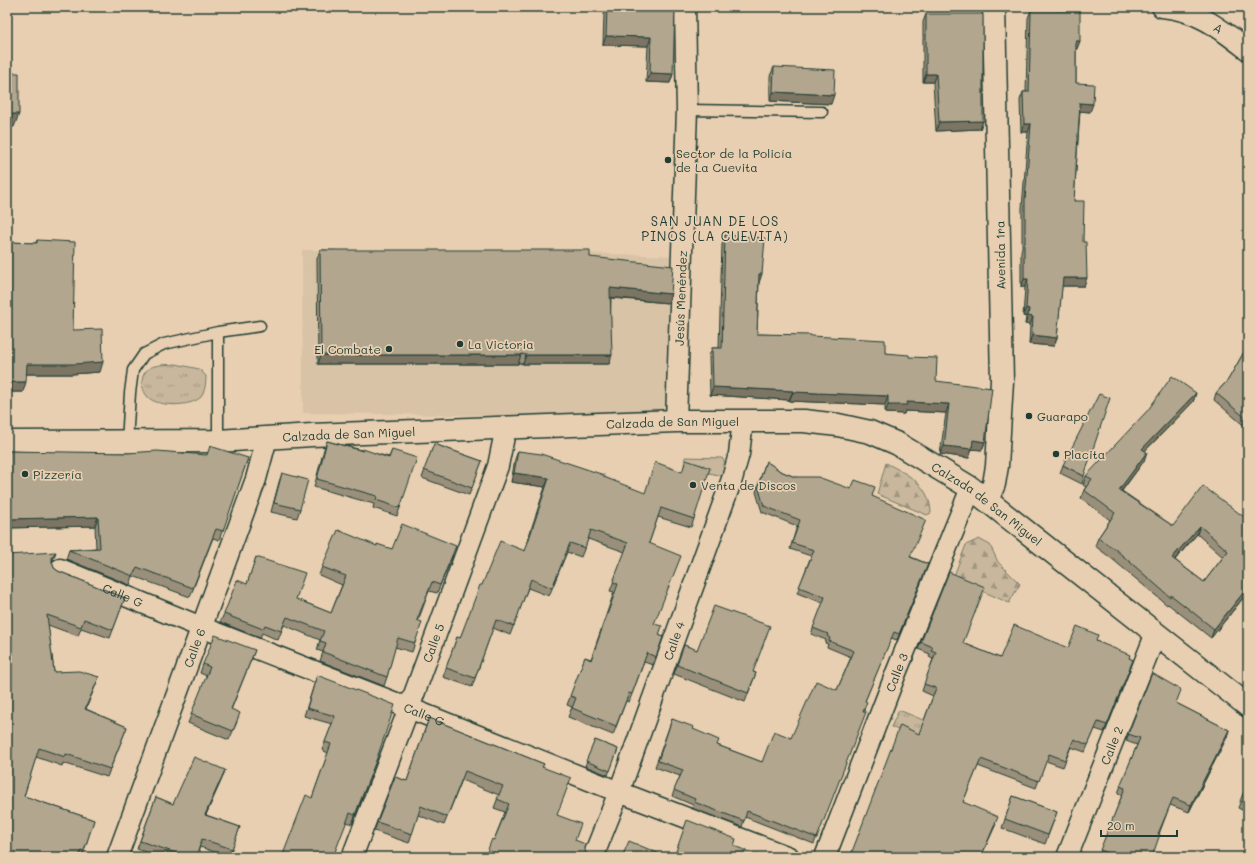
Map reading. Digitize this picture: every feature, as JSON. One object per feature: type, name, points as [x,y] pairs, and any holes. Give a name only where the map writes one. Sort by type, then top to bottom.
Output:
[{"type":"main road","name":"Avenida 1ra","points":[[979,494],[994,484],[997,466],[1002,381],[994,7]]},
{"type":"main road","name":"Calzada de San Miguel","points":[[7,442],[218,441],[506,427],[676,421],[804,421],[838,425],[870,432],[898,444],[979,494],[1248,706]]},
{"type":"street","name":"Jesús Menéndez","points":[[676,421],[687,110],[685,7]]},
{"type":"street","name":"A","points":[[1162,7],[1193,14],[1214,24],[1248,50]]},
{"type":"street","name":"Calle 4","points":[[593,857],[619,792],[732,478],[738,454],[743,421]]},
{"type":"street","name":"Calle 5","points":[[352,857],[409,708],[498,466],[506,427]]},
{"type":"street","name":"Calle 6","points":[[117,857],[256,479],[267,438]]},
{"type":"street","name":"Calle 3","points":[[825,857],[896,673],[979,494]]},
{"type":"street","name":"Calle G","points":[[60,569],[202,627],[619,792],[789,857]]},
{"type":"street","name":"Calle 2","points":[[1067,857],[1156,633]]},
{"type":"lane","points":[[687,110],[822,112]]},
{"type":"lane","points":[[127,442],[133,370],[144,354],[164,344],[218,332],[260,326]]},
{"type":"lane","points":[[218,332],[218,441]]},
{"type":"shaded area","points":[[302,250],[545,252],[677,256],[673,418],[303,413]]},
{"type":"green space","points":[[176,364],[199,369],[206,376],[205,387],[201,397],[190,403],[175,405],[160,403],[149,398],[145,394],[142,384],[142,379],[146,371],[158,365]]},
{"type":"green space","points":[[685,457],[722,458],[726,464],[722,476],[684,467]]},
{"type":"green space","points":[[886,463],[903,472],[917,482],[927,495],[931,513],[927,515],[877,494]]},
{"type":"green space","points":[[979,539],[990,545],[998,562],[1020,584],[1009,603],[953,578],[966,545]]},
{"type":"green space","points":[[899,710],[954,733],[947,750],[891,727]]},
{"type":"building","points":[[607,7],[648,7],[675,9],[673,74],[650,73],[651,37],[606,36]]},
{"type":"building","points":[[1031,10],[1080,11],[1080,41],[1076,41],[1076,83],[1094,84],[1093,104],[1080,103],[1074,201],[1084,201],[1083,242],[1086,242],[1087,278],[1063,278],[1057,338],[1032,335],[1033,317],[1028,316],[1029,309],[1026,308],[1028,279],[1024,279],[1025,200],[1031,124],[1024,124],[1023,92],[1029,92]]},
{"type":"building","points":[[926,14],[983,14],[983,121],[939,122],[936,74],[926,74]]},
{"type":"building","points":[[774,67],[835,70],[834,95],[773,92]]},
{"type":"building","points":[[7,73],[19,73],[19,114],[7,114]]},
{"type":"building","points":[[725,235],[765,238],[762,274],[759,274],[757,334],[811,335],[885,340],[885,353],[909,355],[909,357],[937,358],[936,381],[992,388],[985,442],[973,440],[972,449],[944,446],[949,404],[907,402],[907,405],[888,405],[888,396],[713,387],[712,348],[722,348]]},
{"type":"building","points":[[37,240],[75,242],[73,330],[102,329],[103,362],[75,364],[27,364],[26,382],[7,382],[7,242],[37,243]]},
{"type":"building","points":[[320,250],[590,250],[590,257],[673,266],[671,294],[610,288],[612,355],[321,355]]},
{"type":"building","points":[[1248,345],[1248,384],[1244,391],[1248,395],[1248,420],[1216,393],[1228,380]]},
{"type":"building","points":[[1172,376],[1196,393],[1142,449],[1147,452],[1119,490],[1173,526],[1203,486],[1248,520],[1248,587],[1214,629],[1171,595],[1170,597],[1115,549],[1098,538],[1115,513],[1084,490],[1092,479],[1086,476],[1148,410]],"holes":[[[1200,526],[1228,551],[1204,582],[1172,558]]]},
{"type":"building","points":[[1099,394],[1110,398],[1084,476],[1063,465]]},
{"type":"building","points":[[327,441],[363,451],[363,449],[389,458],[392,450],[417,458],[400,508],[376,500],[377,496],[317,479]]},
{"type":"building","points":[[434,444],[482,461],[472,488],[424,470]]},
{"type":"building","points":[[210,446],[248,458],[223,531],[216,529],[193,588],[137,567],[133,576],[69,550],[100,548],[98,517],[7,519],[7,451],[127,453],[157,451],[207,455]]},
{"type":"building","points":[[518,451],[541,454],[604,475],[604,477],[645,493],[655,462],[682,472],[686,460],[710,468],[694,519],[661,508],[649,543],[681,556],[654,624],[662,626],[659,635],[663,637],[656,657],[647,653],[632,694],[629,693],[616,726],[572,708],[576,698],[570,696],[585,657],[591,660],[618,584],[613,582],[628,543],[591,530],[585,548],[570,543],[552,588],[531,579],[514,626],[496,620],[475,678],[446,668],[457,637],[460,638],[480,585],[482,585],[500,541],[525,551],[549,478],[514,473]]},
{"type":"building","points":[[766,461],[780,471],[795,477],[818,477],[851,489],[855,480],[875,487],[872,496],[926,520],[910,557],[928,564],[899,634],[894,632],[865,701],[867,702],[863,712],[866,712],[817,838],[747,811],[744,821],[694,802],[695,799],[674,790],[683,770],[658,761],[672,719],[694,727],[693,729],[719,740],[717,745],[762,762],[774,731],[791,738],[816,681],[837,690],[854,651],[829,641],[830,638],[827,636],[828,634],[813,628],[825,597],[799,587],[814,550],[792,543],[800,520],[764,506],[758,486]]},
{"type":"building","points":[[282,473],[308,480],[300,509],[274,503]]},
{"type":"building","points":[[402,524],[456,546],[440,585],[432,582],[417,620],[422,622],[415,643],[398,638],[387,677],[323,652],[326,643],[320,641],[324,631],[287,617],[281,631],[265,625],[263,629],[224,614],[237,580],[247,584],[256,557],[305,573],[296,599],[331,613],[346,576],[322,567],[338,530],[377,546],[377,544],[392,549]]},
{"type":"building","points":[[56,552],[52,556],[52,562],[54,568],[58,571],[125,598],[113,630],[84,619],[81,627],[47,615],[54,672],[79,671],[99,677],[85,709],[127,727],[110,769],[66,754],[65,757],[39,748],[24,796],[94,820],[84,851],[81,850],[79,857],[7,857],[7,555]]},
{"type":"building","points":[[949,572],[985,587],[963,643],[1000,658],[1014,625],[1068,648],[1077,626],[1098,635],[1096,641],[1130,655],[1129,658],[1133,660],[1107,725],[1098,722],[1088,745],[1074,739],[1065,760],[1049,754],[1039,781],[981,759],[963,802],[998,817],[981,857],[850,857],[900,725],[919,734],[936,688],[924,684],[936,652],[931,650],[933,647],[921,642]]},
{"type":"building","points":[[714,606],[770,626],[753,672],[756,673],[748,693],[677,665],[684,645],[697,650]]},
{"type":"building","points":[[215,635],[255,650],[231,709],[240,713],[233,731],[191,714],[210,667],[203,664]]},
{"type":"building","points":[[1152,673],[1181,690],[1176,703],[1229,730],[1191,805],[1173,798],[1158,834],[1160,834],[1152,857],[1121,857],[1100,850],[1125,788],[1120,786],[1140,738],[1128,734]]},
{"type":"building","points":[[317,675],[395,705],[355,815],[350,813],[333,857],[282,857],[306,795],[312,798],[331,744],[325,742],[335,716],[307,708]]},
{"type":"building","points":[[429,718],[544,764],[542,767],[571,778],[557,815],[581,824],[575,840],[585,844],[585,850],[587,855],[590,857],[485,857],[509,804],[497,799],[503,786],[465,771],[447,817],[421,806],[412,834],[377,822],[395,777],[407,781]]},
{"type":"building","points":[[595,740],[618,749],[610,771],[586,761]]},
{"type":"building","points":[[194,757],[225,770],[205,815],[240,827],[232,849],[202,839],[196,857],[188,857],[140,841],[156,797],[173,804]]},
{"type":"building","points":[[1248,782],[1248,805],[1240,801]]},
{"type":"building","points":[[1013,796],[1057,812],[1048,835],[1005,819]]},
{"type":"building","points":[[687,820],[736,839],[734,846],[763,857],[674,857]]},
{"type":"building","points":[[629,841],[667,857],[622,857]]},
{"type":"building","points":[[607,853],[618,857],[603,857]]},
{"type":"place","name":"Sector de la Policía de La Cuevita","points":[[668,160]]},
{"type":"place","name":"La Victoria","points":[[460,344]]},
{"type":"place","name":"El Combate","points":[[389,349]]},
{"type":"place","name":"Guarapo","points":[[1029,416]]},
{"type":"place","name":"Placita","points":[[1056,454]]},
{"type":"place","name":"Pizzería","points":[[25,474]]},
{"type":"place","name":"Venta de Discos","points":[[693,485]]},
{"type":"district","name":"SAN JUAN DE LOS PINOS (LA CUEVITA)","points":[[715,228]]}]
